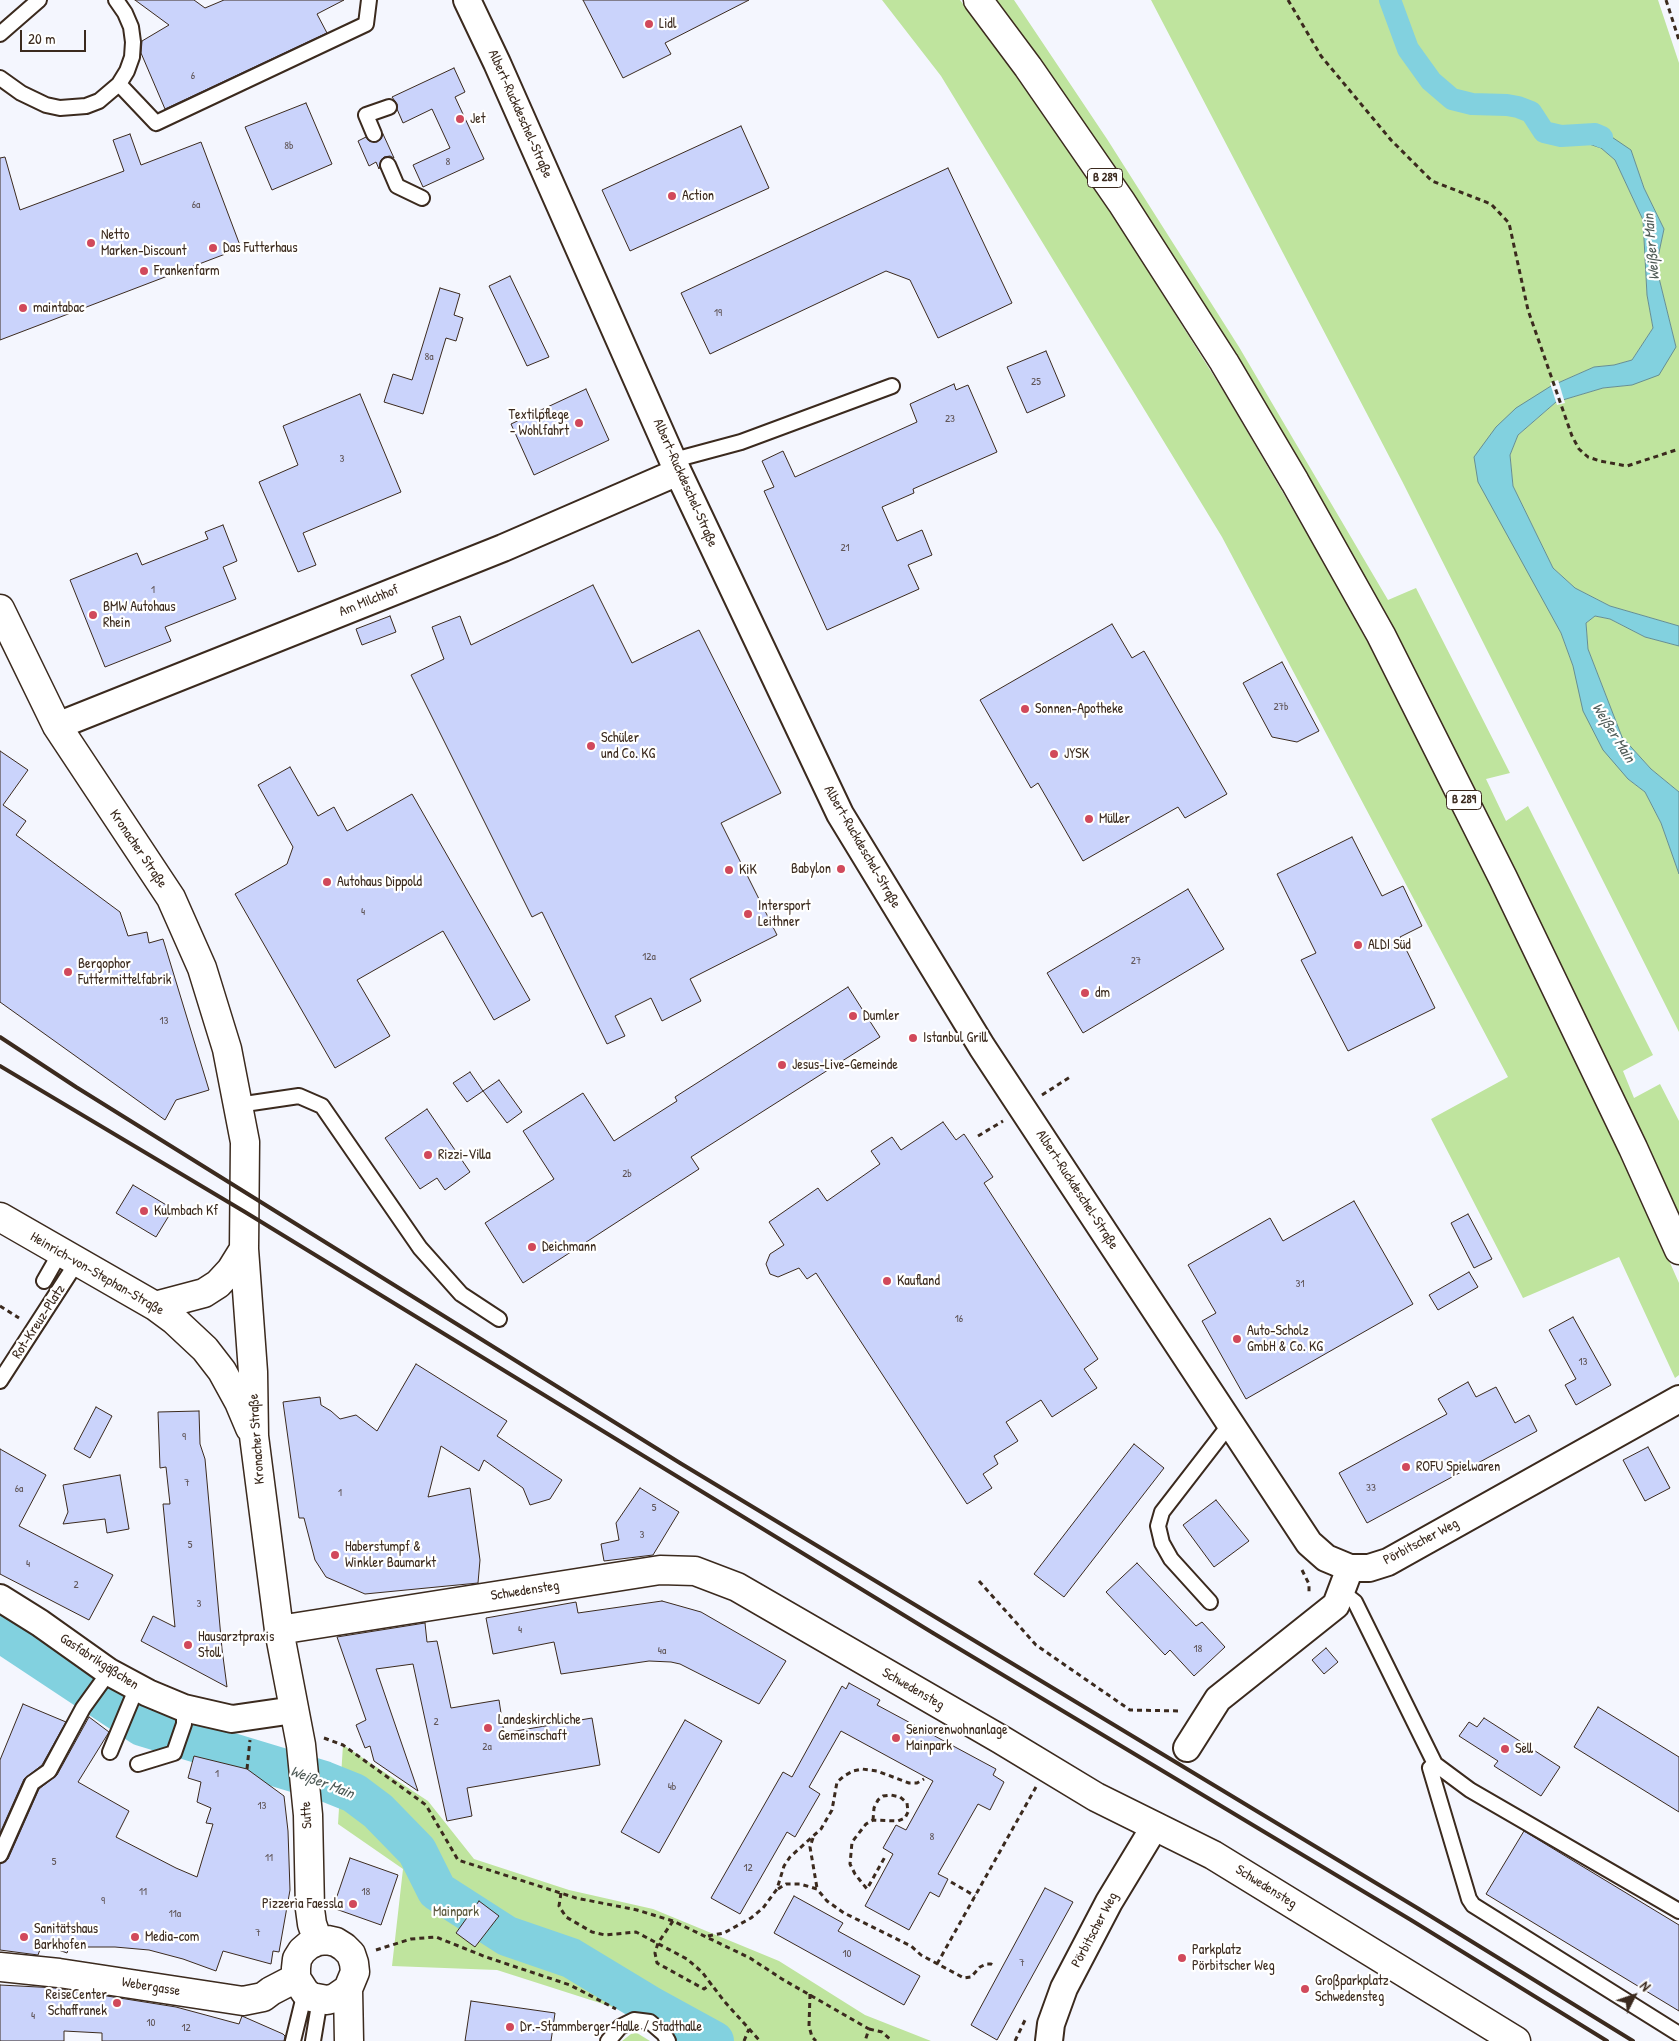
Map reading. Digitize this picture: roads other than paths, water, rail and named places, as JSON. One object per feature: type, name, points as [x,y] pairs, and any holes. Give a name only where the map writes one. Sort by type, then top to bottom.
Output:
[{"type":"main road","name":"B 289","points":[[978,0],[1028,67],[1122,203],[1224,362],[1372,618],[1402,673],[1503,878],[1633,1148],[1679,1250]]},
{"type":"main road","name":"Kronacher Straße","points":[[0,609],[57,726],[171,898],[202,968],[227,1049],[245,1142],[244,1248],[253,1372],[254,1436],[278,1630]]},
{"type":"main road","name":"Heinrich-von-Stephan-Straße","points":[[0,1217],[155,1306],[189,1334],[205,1349],[222,1371],[239,1402],[254,1436]]},
{"type":"main road","points":[[155,1306],[204,1293],[218,1284],[230,1270],[244,1248]]},
{"type":"main road","name":"Schwedensteg","points":[[278,1630],[660,1570],[695,1571],[737,1587],[1096,1797],[1212,1854],[1516,2041]]},
{"type":"main road","name":"Sutte","points":[[278,1630],[298,1728],[308,1815],[310,1909],[312,1924],[318,1941]]},
{"type":"main road","points":[[348,1989],[335,1998],[307,1990],[298,1959],[302,1951],[318,1941],[336,1942],[350,1954],[355,1972],[348,1989],[349,2041]]},
{"type":"main road","name":"Webergasse","points":[[0,1967],[59,1973],[243,2001],[263,1997],[271,1991],[307,1990]]},
{"type":"street","name":"Albert-Ruckdeschel-Straße","points":[[467,0],[498,62],[676,466],[840,814],[982,1047],[1230,1424],[1309,1542],[1345,1580]]},
{"type":"street","name":"Am Milchhof","points":[[57,726],[502,548],[676,466]]},
{"type":"street","name":"Pörbitscher Weg","points":[[1345,1580],[1368,1568],[1388,1562],[1679,1398]]},
{"type":"street","points":[[1187,1748],[1218,1699],[1336,1604],[1345,1580]]},
{"type":"street","name":"Gasfabrikgäßchen","points":[[0,1598],[40,1623],[106,1677],[184,1716],[232,1719],[298,1728]]},
{"type":"street","name":"Pörbitscher Weg","points":[[1049,2041],[1051,2024],[1064,1988],[1109,1902],[1155,1826]]},
{"type":"lane","points":[[0,34],[38,0]]},
{"type":"lane","points":[[0,78],[21,93],[46,105],[73,108],[99,101],[119,84],[127,71],[132,57],[131,27],[125,13],[116,0]]},
{"type":"lane","points":[[119,84],[156,123],[366,24],[369,0]]},
{"type":"lane","points":[[374,134],[366,115],[389,107]]},
{"type":"lane","points":[[388,165],[397,186],[422,198]]},
{"type":"lane","points":[[676,466],[892,386]]},
{"type":"lane","points":[[238,1105],[299,1096],[322,1106],[420,1248],[461,1294],[499,1319]]},
{"type":"lane","points":[[44,1281],[69,1258]]},
{"type":"lane","name":"Rot-Kreuz-Platz","points":[[0,1381],[34,1328],[69,1258]]},
{"type":"lane","points":[[1210,1602],[1171,1558],[1162,1543],[1158,1526],[1162,1512],[1230,1424]]},
{"type":"lane","points":[[1345,1580],[1435,1764],[1470,1790],[1679,1912]]},
{"type":"lane","points":[[0,1855],[32,1783],[49,1771],[83,1708],[106,1677]]},
{"type":"lane","points":[[110,1752],[135,1692]]},
{"type":"lane","points":[[138,1764],[174,1753],[184,1716]]},
{"type":"lane","points":[[1435,1764],[1430,1768],[1469,1899],[1473,1904],[1679,2034]]},
{"type":"lane","points":[[293,2041],[307,1990]]},
{"type":"lane","points":[[307,1990],[313,2041]]},
{"type":"lane","points":[[608,2041],[620,2027],[634,2020],[650,2022],[664,2034],[668,2041]]},
{"type":"water","points":[[1597,127],[1631,150],[1644,188],[1664,229],[1658,257],[1659,278],[1676,347],[1659,375],[1632,385],[1603,388],[1556,402],[1518,435],[1510,455],[1513,486],[1553,568],[1575,588],[1610,606],[1679,626],[1679,646],[1645,637],[1610,619],[1595,616],[1586,623],[1588,649],[1622,737],[1651,769],[1679,792],[1679,874],[1661,823],[1645,792],[1628,779],[1603,750],[1583,711],[1573,666],[1561,633],[1478,482],[1474,457],[1496,427],[1516,408],[1551,386],[1594,367],[1614,365],[1632,360],[1653,328],[1647,295],[1643,220],[1615,160],[1601,148],[1580,141],[1567,131]]},
{"type":"waterway","name":"Weißer Main","points":[[1390,0],[1408,49],[1431,81],[1452,99],[1472,104],[1518,107],[1531,112],[1544,132],[1561,136],[1595,134],[1602,137]]},
{"type":"waterway","name":"Weißer Main","points":[[0,1632],[142,1726],[324,1781],[354,1793],[378,1811],[417,1851],[437,1891],[507,1936],[571,1958],[652,2007],[714,2041]]},
{"type":"railway","points":[[0,1037],[76,1087],[680,1463],[1419,1909],[1633,2041]]},
{"type":"railway","points":[[0,1066],[245,1212],[933,1633],[1411,1920],[1607,2041]]},
{"type":"place","name":"Lidl","points":[[649,24]]},
{"type":"place","name":"Jet","points":[[460,119]]},
{"type":"place","name":"Action","points":[[672,196]]},
{"type":"place","name":"Netto Marken-Discount","points":[[91,243]]},
{"type":"place","name":"Das Futterhaus","points":[[213,248]]},
{"type":"place","name":"Frankenfarm","points":[[144,271]]},
{"type":"place","name":"maintabac","points":[[23,308]]},
{"type":"place","name":"Textilpflege - Wohlfahrt","points":[[579,423]]},
{"type":"place","name":"BMW Autohaus Rhein","points":[[93,615]]},
{"type":"place","name":"Sonnen-Apotheke","points":[[1025,709]]},
{"type":"place","name":"Schüler und Co. KG","points":[[591,746]]},
{"type":"place","name":"JYSK","points":[[1054,754]]},
{"type":"place","name":"Müller","points":[[1089,819]]},
{"type":"place","name":"Babylon","points":[[841,869]]},
{"type":"place","name":"KiK","points":[[729,870]]},
{"type":"place","name":"Autohaus Dippold","points":[[327,882]]},
{"type":"place","name":"Intersport Leithner","points":[[748,914]]},
{"type":"place","name":"ALDI Süd","points":[[1358,945]]},
{"type":"place","name":"Bergophor Futtermittelfabrik","points":[[68,972]]},
{"type":"place","name":"dm","points":[[1085,993]]},
{"type":"place","name":"Dumler","points":[[853,1016]]},
{"type":"place","name":"Istanbul Grill","points":[[913,1038]]},
{"type":"place","name":"Jesus-Live-Gemeinde","points":[[782,1065]]},
{"type":"place","name":"Rizzi-Villa","points":[[428,1155]]},
{"type":"place","name":"Kulmbach Kf","points":[[144,1211]]},
{"type":"place","name":"Deichmann","points":[[532,1247]]},
{"type":"place","name":"Kaufland","points":[[887,1281]]},
{"type":"place","name":"Auto-Scholz GmbH & Co. KG","points":[[1237,1339]]},
{"type":"place","name":"ROFU Spielwaren","points":[[1406,1467]]},
{"type":"place","name":"Haberstumpf & Winkler Baumarkt","points":[[335,1555]]},
{"type":"place","name":"Hausarztpraxis Stoll","points":[[188,1645]]},
{"type":"place","name":"Landeskirchliche Gemeinschaft","points":[[488,1728]]},
{"type":"place","name":"Seniorenwohnanlage Mainpark","points":[[896,1738]]},
{"type":"place","name":"Sell","points":[[1505,1749]]},
{"type":"place","name":"Pizzeria Faessla","points":[[353,1904]]},
{"type":"place","name":"Sanitätshaus Barkhofen","points":[[24,1937]]},
{"type":"place","name":"Media-com","points":[[135,1937]]},
{"type":"place","name":"Parkplatz Pörbitscher Weg","points":[[1182,1958]]},
{"type":"place","name":"Großparkplatz Schwedensteg","points":[[1305,1989]]},
{"type":"place","name":"ReiseCenter Schaffranek","points":[[117,2003]]},
{"type":"place","name":"Dr.-Stammberger-Halle / Stadthalle","points":[[510,2027]]},
{"type":"park label","name":"Mainpark","points":[[456,1912]]}]
